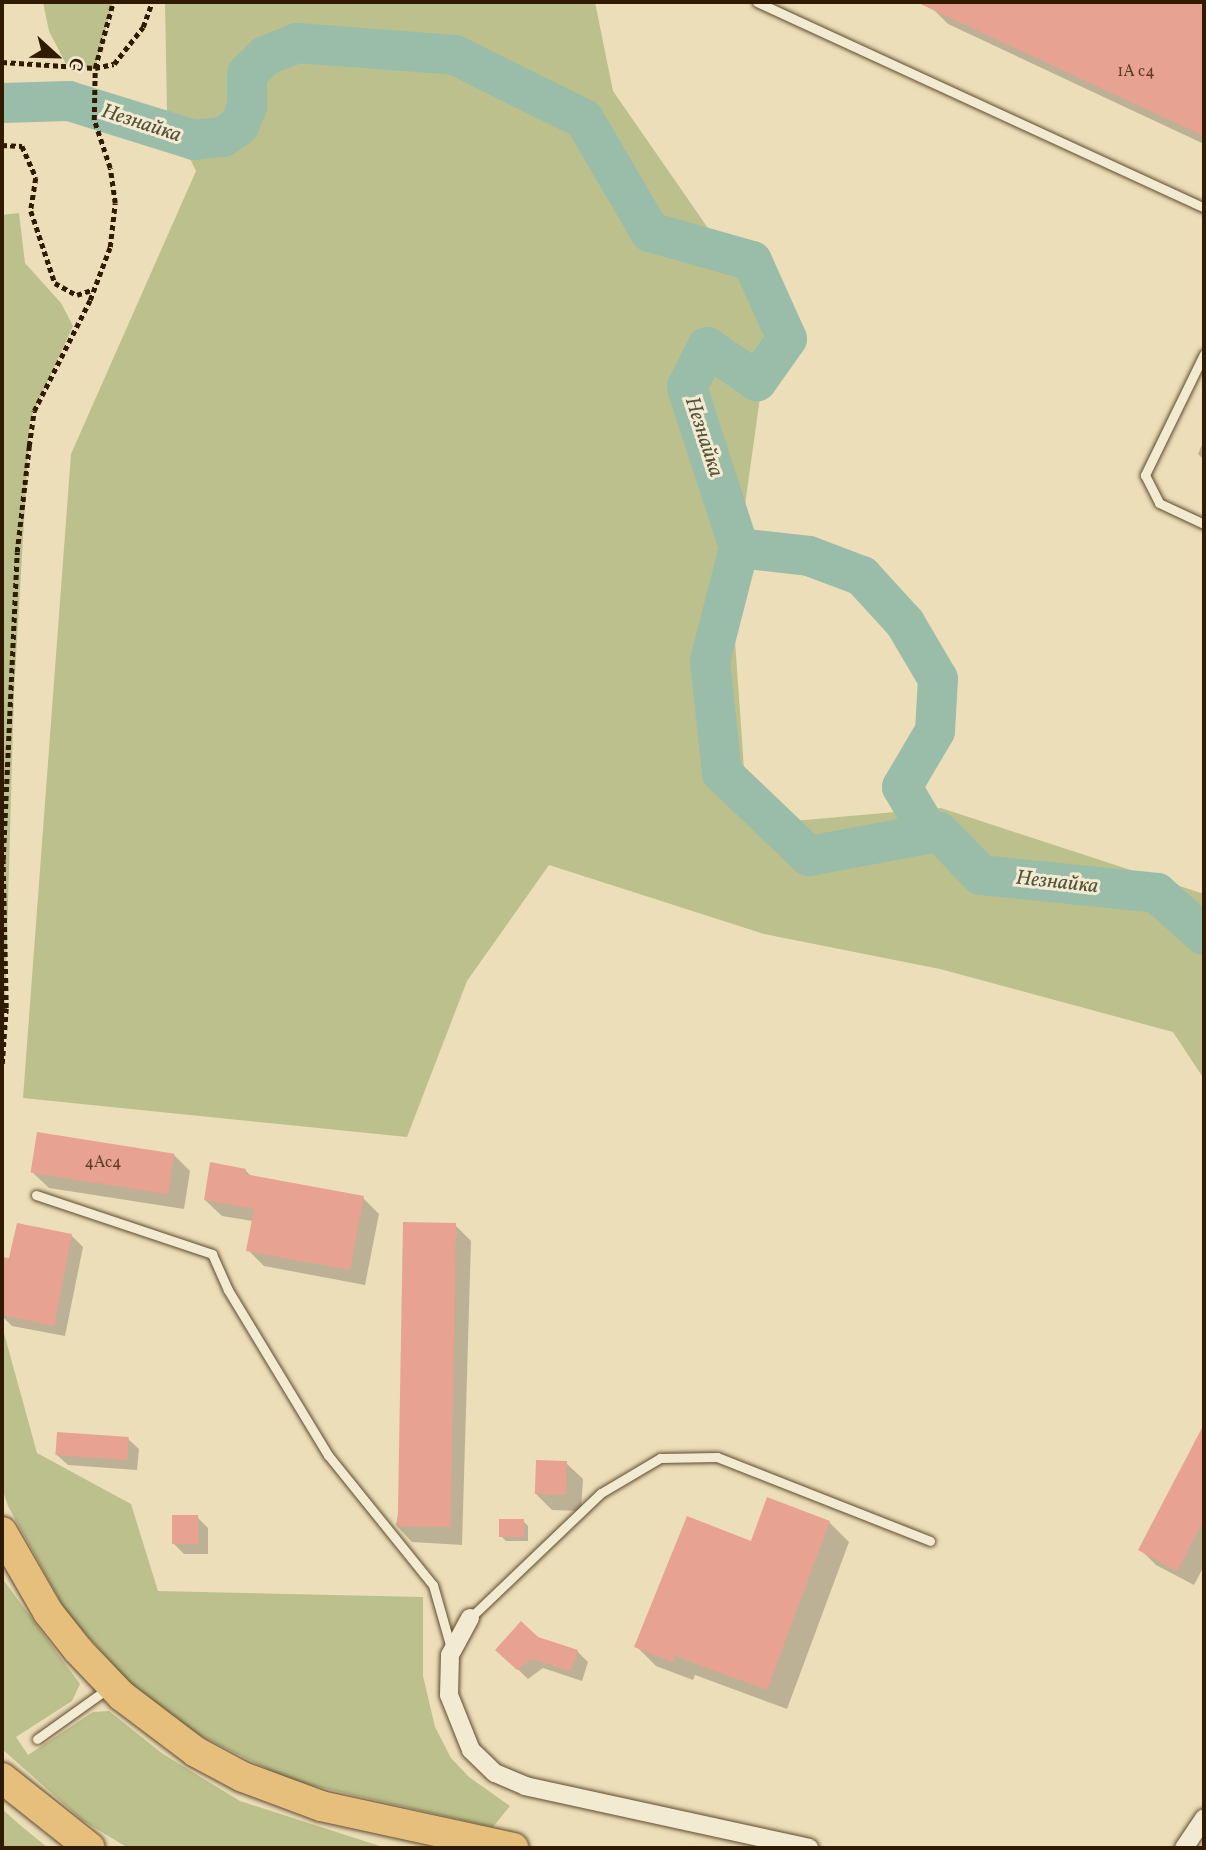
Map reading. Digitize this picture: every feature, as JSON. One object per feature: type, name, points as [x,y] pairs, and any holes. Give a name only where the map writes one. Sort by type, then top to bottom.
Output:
[{"type":"main road","points":[[2,1532],[48,1612],[111,1685],[196,1752],[280,1793],[373,1819],[513,1848]]},
{"type":"main road","points":[[2,1778],[90,1848]]},
{"type":"street","points":[[470,1618],[452,1650],[447,1681],[451,1710],[471,1750],[502,1777],[525,1786],[809,1848]]},
{"type":"street","points":[[1184,1848],[1204,1818]]},
{"type":"lane","points":[[757,2],[1204,208]]},
{"type":"lane","points":[[1204,354],[1145,475],[1159,503],[1204,524]]},
{"type":"lane","points":[[36,1195],[212,1254],[228,1290],[328,1455],[433,1585],[452,1650]]},
{"type":"lane","points":[[470,1618],[601,1493],[660,1458],[717,1457],[930,1541]]},
{"type":"lane","points":[[37,1740],[111,1685]]},
{"type":"path","points":[[2,1064],[6,1008],[3,860],[17,552],[34,411],[95,289],[110,247],[114,202],[110,167],[94,120],[96,68],[113,2]]},
{"type":"path","points":[[2,62],[96,68],[114,65],[143,27],[152,2]]},
{"type":"path","points":[[2,145],[22,146],[36,178],[31,211],[55,283],[76,295],[95,289]]},
{"type":"green space","points":[[43,2],[113,2],[95,68],[66,64],[49,31]]},
{"type":"green space","points":[[165,2],[595,2],[613,91],[771,319],[732,598],[748,825],[941,808],[1204,894],[1204,1079],[1173,1032],[940,969],[764,934],[549,865],[467,981],[407,1137],[23,1098],[71,454],[196,171],[167,112]]},
{"type":"green space","points":[[19,213],[25,263],[61,303],[73,326],[30,420],[14,691],[2,1114],[2,215]]},
{"type":"green space","points":[[2,1326],[37,1453],[131,1504],[158,1591],[423,1597],[423,1676],[435,1727],[451,1758],[469,1777],[510,1806],[493,1827],[292,1781],[193,1732],[128,1681],[67,1613],[8,1506],[2,1488]]},
{"type":"green space","points":[[2,1578],[80,1684],[72,1701],[16,1737],[28,1755],[93,1712],[109,1711],[163,1754],[240,1801],[386,1848],[128,1848],[82,1820],[2,1749]]},
{"type":"green space","points":[[2,1809],[20,1825],[48,1848],[2,1848]]},
{"type":"building","points":[[916,2],[1204,2],[1204,136]]},
{"type":"building","points":[[37,1132],[174,1154],[168,1194],[31,1172]]},
{"type":"building","points":[[210,1162],[246,1169],[245,1174],[364,1196],[350,1270],[246,1251],[254,1209],[204,1200]]},
{"type":"building","points":[[403,1222],[456,1223],[451,1527],[398,1526]]},
{"type":"building","points":[[17,1223],[72,1234],[54,1326],[2,1315],[2,1257],[9,1258]]},
{"type":"building","points":[[1204,1424],[1204,1520],[1177,1571],[1138,1550]]},
{"type":"building","points":[[57,1432],[129,1437],[127,1460],[55,1455]]},
{"type":"building","points":[[536,1460],[567,1461],[566,1495],[535,1494]]},
{"type":"building","points":[[767,1497],[830,1521],[767,1690],[675,1656],[673,1662],[634,1647],[687,1516],[751,1541]]},
{"type":"building","points":[[172,1515],[198,1515],[198,1544],[172,1544]]},
{"type":"building","points":[[499,1519],[524,1519],[524,1537],[499,1537]]},
{"type":"building","points":[[521,1621],[538,1637],[578,1650],[571,1671],[532,1659],[517,1670],[495,1650]]},
{"type":"waterway","name":"Незнайка","points":[[2,103],[69,101],[194,140],[223,137],[239,126],[247,106],[247,74],[265,56],[297,43],[455,55],[584,119],[650,232],[752,261],[787,339],[757,381],[707,347],[687,387],[739,548],[710,661],[722,773],[809,856],[939,832],[981,875],[1157,893],[1204,935]]},
{"type":"waterway","points":[[739,548],[809,556],[862,576],[905,623],[938,679],[935,731],[902,787],[929,833]]}]
